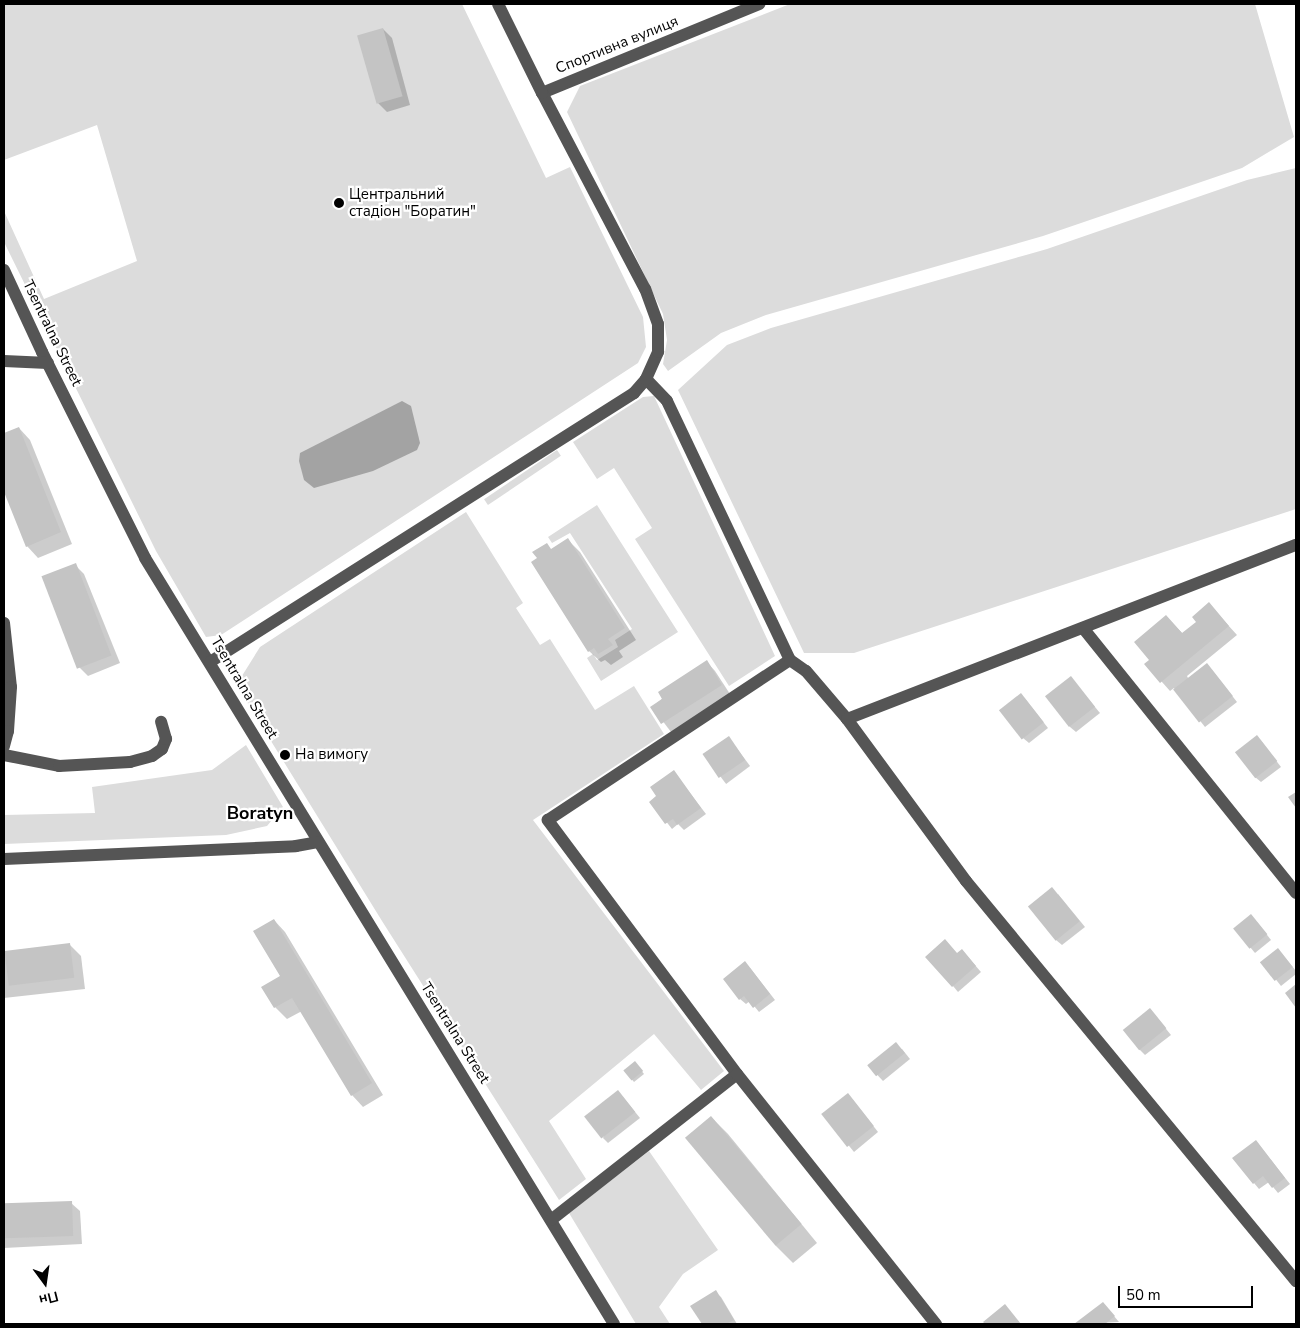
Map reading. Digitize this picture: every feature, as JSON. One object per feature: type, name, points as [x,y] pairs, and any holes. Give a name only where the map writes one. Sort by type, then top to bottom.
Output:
[{"type":"street","points":[[210,662],[634,393],[646,379],[658,352],[658,324],[645,289],[542,93],[498,4]]},
{"type":"street","name":"Спортивна вулиця","points":[[542,93],[759,4]]},
{"type":"street","name":"Tsentralna Street","points":[[4,270],[48,363],[146,558],[614,1324]]},
{"type":"street","points":[[4,361],[48,363]]},
{"type":"street","points":[[646,379],[667,401],[790,660],[806,671],[847,720],[966,881],[1296,1280]]},
{"type":"street","points":[[847,720],[1296,545]]},
{"type":"street","points":[[4,623],[12,688],[8,731],[4,746]]},
{"type":"street","points":[[1083,628],[1296,893]]},
{"type":"street","points":[[790,660],[548,820],[736,1074],[936,1324]]},
{"type":"street","points":[[4,755],[59,766],[130,762],[152,756],[162,749],[166,739],[161,722]]},
{"type":"street","points":[[4,859],[296,846],[318,842]]},
{"type":"street","points":[[551,1220],[736,1074]]},
{"type":"shaded area","points":[[4,4],[462,4],[546,178],[570,167],[643,317],[646,347],[638,363],[221,635],[206,637],[156,551],[4,242],[4,211],[44,299],[137,261],[97,125],[4,160]]},
{"type":"shaded area","points":[[790,4],[1255,4],[1294,137],[1242,168],[1043,236],[766,315],[721,333],[668,371],[663,364],[667,340],[663,314],[567,112],[580,86]]},
{"type":"shaded area","points":[[1296,168],[1296,509],[854,653],[804,653],[678,390],[727,345],[771,328],[1047,249],[1247,180]]},
{"type":"shaded area","points":[[654,396],[775,656],[729,686],[635,539],[652,528],[614,468],[597,479],[573,442],[643,397]]},
{"type":"shaded area","points":[[402,401],[411,406],[420,443],[417,450],[373,471],[314,488],[304,480],[299,461],[300,453]]},
{"type":"shaded area","points":[[557,450],[561,456],[488,505],[484,499]]},
{"type":"shaded area","points":[[597,505],[678,632],[601,681],[587,658],[593,654],[597,660],[618,647],[615,640],[632,629],[570,533],[552,543],[548,537]]},
{"type":"shaded area","points":[[466,512],[523,603],[516,608],[540,645],[550,639],[595,710],[634,686],[664,734],[533,820],[724,1071],[701,1090],[654,1034],[549,1121],[586,1179],[559,1200],[382,921],[242,694],[240,679],[260,647]]},
{"type":"shaded area","points":[[246,745],[283,807],[267,826],[226,835],[4,844],[4,815],[95,813],[92,787],[212,770]]},
{"type":"shaded area","points":[[649,1151],[718,1250],[683,1274],[659,1307],[670,1324],[636,1324],[569,1213]]},
{"type":"building","points":[[383,28],[403,96],[377,104],[357,35]]},
{"type":"building","points":[[19,427],[61,532],[26,547],[4,492],[4,433]]},
{"type":"building","points":[[568,538],[625,628],[608,639],[613,645],[598,654],[594,648],[588,652],[531,562],[537,558],[532,552],[547,543],[551,549]]},
{"type":"building","points":[[76,563],[111,655],[77,669],[41,576]]},
{"type":"building","points":[[1209,602],[1229,626],[1160,683],[1144,664],[1149,660],[1134,642],[1166,615],[1182,633],[1196,622],[1192,617]]},
{"type":"building","points":[[707,660],[722,685],[661,724],[650,707],[662,699],[658,692]]},
{"type":"building","points":[[1207,663],[1233,696],[1199,723],[1173,689]]},
{"type":"building","points":[[1071,676],[1095,707],[1069,727],[1045,696]]},
{"type":"building","points":[[1021,693],[1044,722],[1022,739],[999,710]]},
{"type":"building","points":[[1257,735],[1277,761],[1255,778],[1235,752]]},
{"type":"building","points":[[729,736],[745,760],[719,778],[702,754]]},
{"type":"building","points":[[674,770],[701,808],[677,825],[673,819],[665,824],[649,802],[656,796],[650,787]]},
{"type":"building","points":[[1296,792],[1296,808],[1288,797]]},
{"type":"building","points":[[1052,887],[1080,921],[1056,941],[1028,907]]},
{"type":"building","points":[[1251,914],[1267,934],[1249,949],[1233,928]]},
{"type":"building","points":[[274,919],[372,1083],[351,1096],[292,998],[274,1008],[261,987],[280,976],[253,931]]},
{"type":"building","points":[[945,939],[957,953],[962,949],[976,966],[952,987],[925,957]]},
{"type":"building","points":[[70,943],[74,978],[9,986],[4,951]]},
{"type":"building","points":[[1278,948],[1293,967],[1275,981],[1260,962]]},
{"type":"building","points":[[745,961],[770,994],[753,1008],[744,996],[739,1000],[723,979]]},
{"type":"building","points":[[1296,984],[1296,1008],[1285,993]]},
{"type":"building","points":[[1150,1008],[1166,1028],[1139,1050],[1123,1030]]},
{"type":"building","points":[[896,1042],[905,1053],[876,1076],[867,1065]]},
{"type":"building","points":[[635,1061],[643,1071],[632,1081],[623,1070]]},
{"type":"building","points":[[618,1090],[635,1112],[601,1139],[584,1116]]},
{"type":"building","points":[[848,1093],[874,1126],[847,1147],[821,1114]]},
{"type":"building","points":[[711,1116],[802,1224],[776,1246],[685,1138]]},
{"type":"building","points":[[1256,1140],[1285,1178],[1272,1188],[1263,1176],[1253,1184],[1232,1158]]},
{"type":"building","points":[[72,1201],[73,1236],[5,1238],[4,1203]]},
{"type":"building","points":[[716,1290],[734,1320],[726,1324],[702,1324],[690,1306]]},
{"type":"building","points":[[1103,1302],[1115,1316],[1105,1324],[1074,1324]]},
{"type":"building","points":[[1005,1304],[1021,1324],[985,1324],[983,1322]]},
{"type":"place","name":"Центральний стадіон \"Боратин\"","points":[[339,203]]},
{"type":"place","name":"На вимогу","points":[[285,755]]},
{"type":"district","name":"Boratyn","points":[[260,813]]}]
